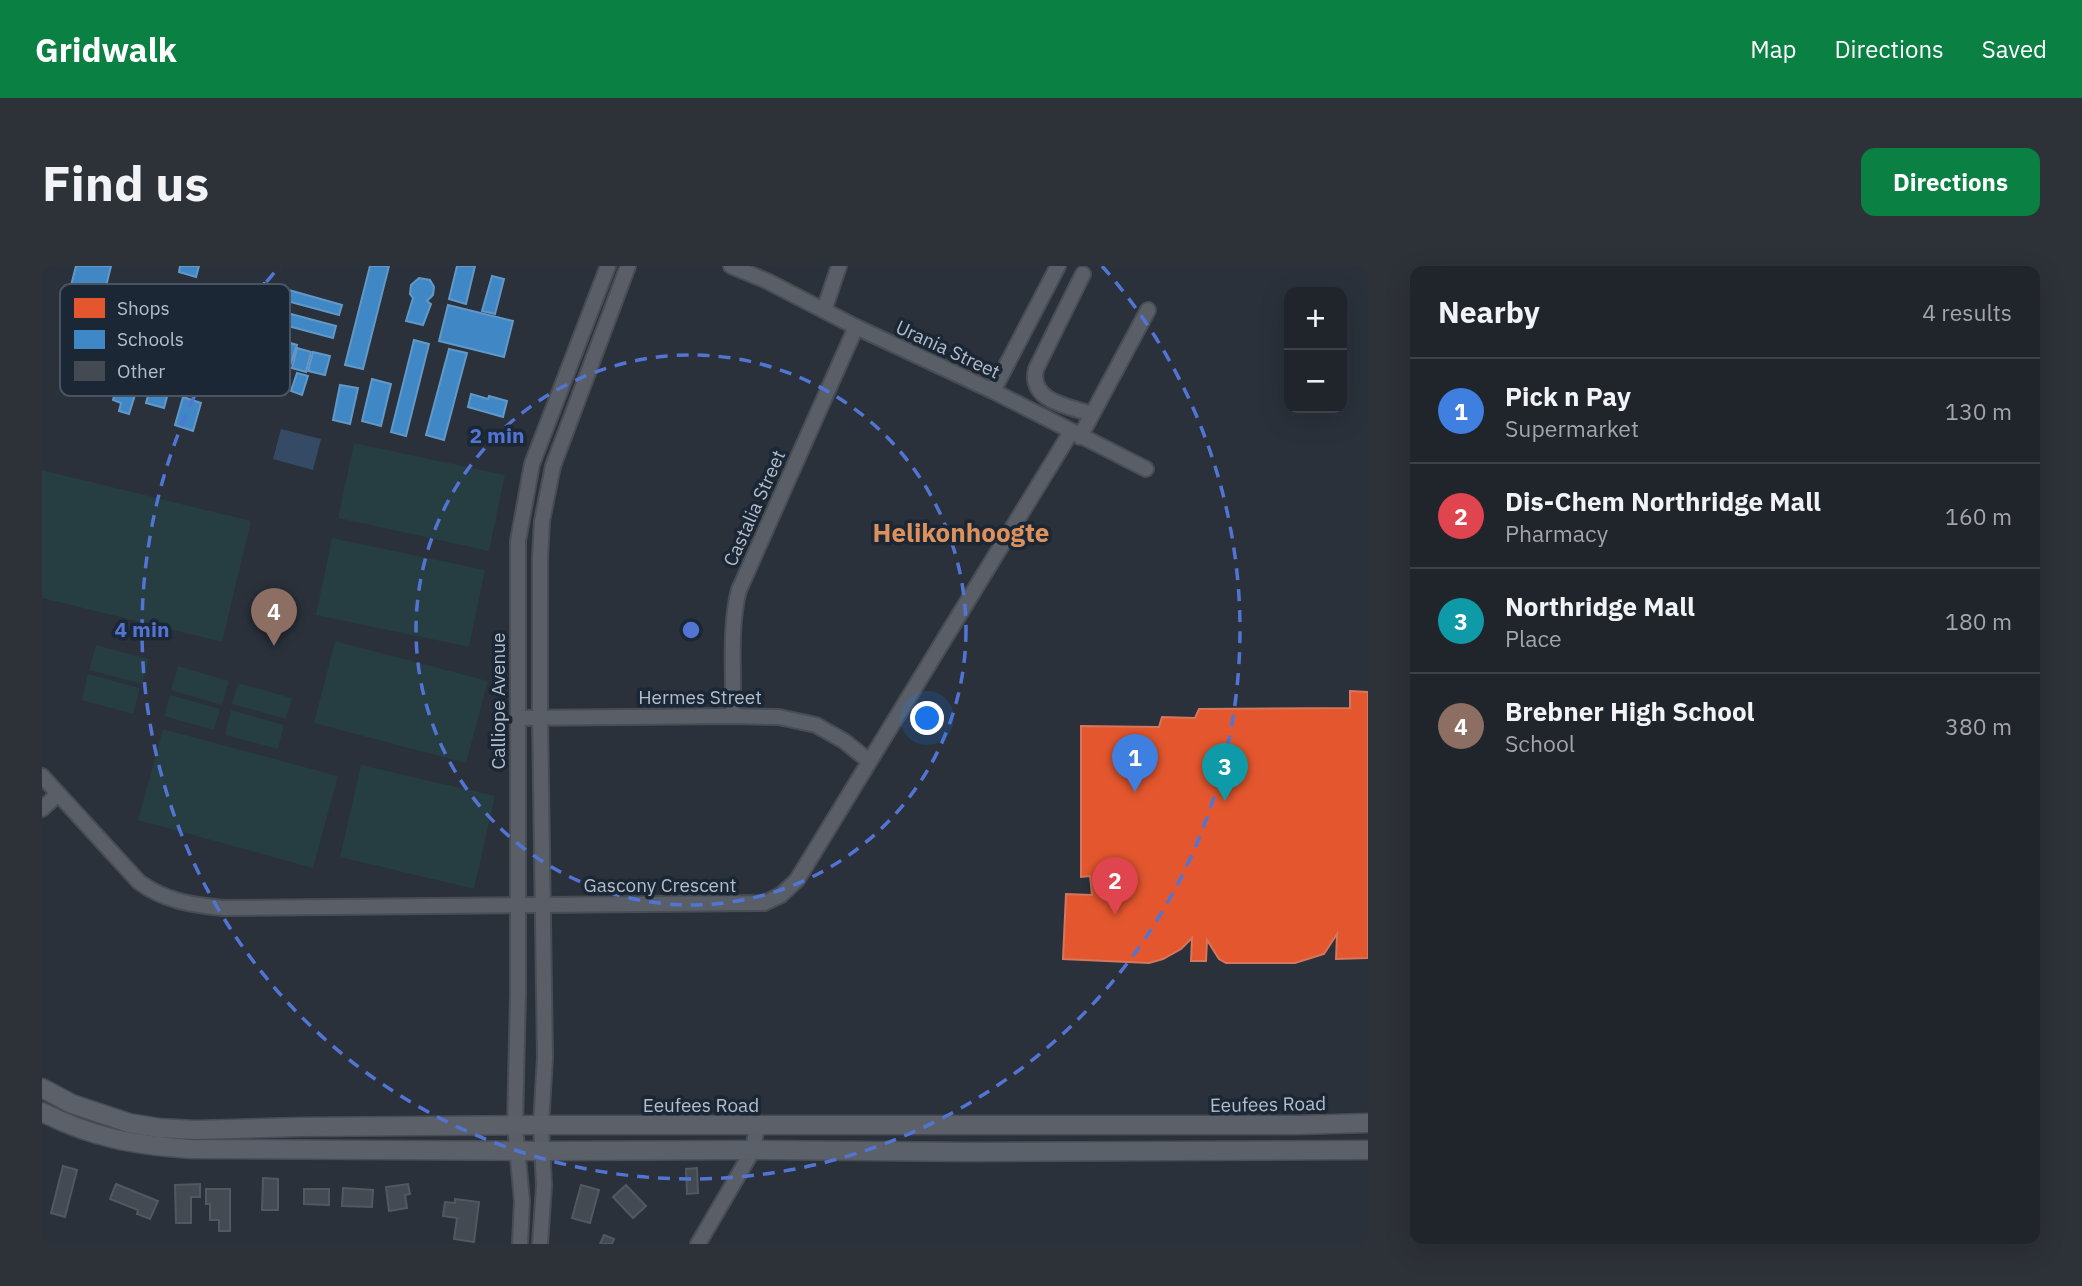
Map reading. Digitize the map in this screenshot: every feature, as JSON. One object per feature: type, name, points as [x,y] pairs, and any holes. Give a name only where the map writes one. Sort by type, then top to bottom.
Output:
[{"type":"main road","name":"Eeufees Road","points":[[42,1088],[72,1104],[128,1123],[187,1130],[541,1125],[1367,1123]]},
{"type":"main road","points":[[42,1112],[69,1126],[126,1142],[191,1149],[958,1152],[1368,1150]]},
{"type":"main road","points":[[258,1129],[260,1150]]},
{"type":"street","name":"Calliope Avenue","points":[[520,1244],[522,1201],[515,1126],[518,541],[532,464],[608,266]]},
{"type":"street","points":[[540,1244],[544,1186],[541,1125],[545,1057],[540,717],[542,521],[547,489],[562,442],[628,266]]},
{"type":"street","name":"Urania Street","points":[[732,266],[993,391],[1146,469]]},
{"type":"street","points":[[824,310],[839,266]]},
{"type":"street","points":[[993,391],[1058,266]]},
{"type":"street","points":[[1083,274],[1035,378],[1039,389],[1048,400],[1092,414]]},
{"type":"street","name":"Gascony Crescent","points":[[42,776],[139,882],[165,898],[183,902],[223,908],[747,904],[772,900],[797,880],[1076,435],[1092,414],[1148,310]]},
{"type":"street","name":"Castalia Street","points":[[733,716],[733,629],[739,590],[856,327]]},
{"type":"street","name":"Hermes Street","points":[[517,718],[733,716],[797,719],[816,725],[844,741],[870,761]]},
{"type":"street","points":[[42,809],[58,794]]},
{"type":"street","points":[[698,1244],[753,1150],[757,1126]]},
{"type":"green space","points":[[354,443],[505,475],[489,551],[338,518]]},
{"type":"green space","points":[[42,470],[251,521],[222,642],[42,598]]},
{"type":"green space","points":[[332,538],[485,570],[469,647],[316,615]]},
{"type":"green space","points":[[335,641],[488,681],[466,763],[314,723]]},
{"type":"green space","points":[[96,645],[149,659],[142,684],[89,670]]},
{"type":"green space","points":[[178,666],[229,681],[222,705],[171,690]]},
{"type":"green space","points":[[88,674],[140,688],[133,714],[82,700]]},
{"type":"green space","points":[[238,683],[292,698],[286,719],[232,704]]},
{"type":"green space","points":[[170,695],[220,709],[214,730],[164,716]]},
{"type":"green space","points":[[231,710],[284,725],[278,749],[225,735]]},
{"type":"green space","points":[[163,729],[338,776],[313,868],[138,820]]},
{"type":"green space","points":[[361,765],[495,796],[474,889],[340,857]]},
{"type":"water","points":[[281,429],[321,439],[313,470],[273,459]]},
{"type":"building: Shops","points":[[1350,691],[1368,692],[1368,958],[1336,959],[1337,934],[1324,954],[1295,963],[1226,963],[1219,959],[1207,940],[1206,961],[1191,961],[1192,938],[1181,949],[1149,963],[1063,959],[1066,894],[1092,895],[1090,876],[1081,877],[1081,726],[1159,727],[1162,717],[1195,718],[1199,709],[1350,708]]},
{"type":"building: Schools","points":[[76,266],[111,266],[107,284],[71,284]]},
{"type":"building: Schools","points":[[180,266],[199,266],[196,277],[179,272]]},
{"type":"building: Schools","points":[[370,266],[389,266],[363,369],[345,365]]},
{"type":"building: Schools","points":[[457,266],[475,266],[466,304],[449,299]]},
{"type":"building: Schools","points":[[492,276],[504,279],[495,314],[482,311]]},
{"type":"building: Schools","points":[[419,278],[430,280],[434,287],[433,295],[427,301],[431,304],[423,325],[406,321],[413,298],[410,294],[411,285]]},
{"type":"building: Schools","points":[[290,290],[342,305],[339,315],[290,302]]},
{"type":"building: Schools","points":[[448,305],[513,321],[504,357],[439,341]]},
{"type":"building: Schools","points":[[290,314],[336,326],[333,338],[290,327]]},
{"type":"building: Schools","points":[[414,340],[429,344],[406,436],[391,432]]},
{"type":"building: Schools","points":[[290,343],[297,345],[290,366]]},
{"type":"building: Schools","points":[[297,348],[311,352],[306,372],[292,368]]},
{"type":"building: Schools","points":[[449,349],[467,353],[444,440],[426,435]]},
{"type":"building: Schools","points":[[313,352],[330,356],[325,375],[308,371]]},
{"type":"building: Schools","points":[[297,373],[308,376],[302,395],[291,391]]},
{"type":"building: Schools","points":[[372,379],[391,384],[381,426],[362,421]]},
{"type":"building: Schools","points":[[340,385],[358,388],[350,424],[333,420]]},
{"type":"building: Schools","points":[[471,394],[507,401],[503,417],[468,407]]},
{"type":"building: Schools","points":[[114,396],[135,396],[129,414],[119,411],[121,403],[113,400]]},
{"type":"building: Schools","points":[[148,396],[167,396],[164,408],[146,403]]},
{"type":"building: Schools","points":[[183,397],[201,403],[193,431],[175,425]]},
{"type":"building: Other","points":[[63,1166],[77,1170],[65,1217],[51,1213]]},
{"type":"building: Other","points":[[697,1168],[698,1193],[687,1194],[686,1169]]},
{"type":"building: Other","points":[[263,1178],[278,1179],[278,1210],[262,1210]]},
{"type":"building: Other","points":[[116,1184],[158,1201],[150,1219],[137,1214],[138,1210],[110,1199]]},
{"type":"building: Other","points":[[200,1184],[200,1197],[191,1197],[191,1223],[176,1223],[175,1185]]},
{"type":"building: Other","points":[[408,1184],[410,1194],[405,1195],[407,1208],[389,1211],[386,1187]]},
{"type":"building: Other","points":[[581,1185],[599,1190],[590,1223],[572,1218]]},
{"type":"building: Other","points":[[626,1185],[646,1206],[633,1218],[613,1197]]},
{"type":"building: Other","points":[[343,1188],[373,1190],[372,1207],[342,1206]]},
{"type":"building: Other","points":[[206,1189],[230,1189],[230,1231],[219,1231],[219,1220],[210,1220]]},
{"type":"building: Other","points":[[304,1189],[329,1189],[329,1205],[304,1204]]},
{"type":"building: Other","points":[[455,1199],[479,1202],[474,1242],[454,1239],[457,1218],[443,1216],[445,1202],[455,1203]]},
{"type":"building: Other","points":[[604,1235],[614,1239],[612,1244],[600,1244]]},
{"type":"place","name":"Brebner High School","points":[[274,646]]},
{"type":"place","name":"Pick n Pay","points":[[1135,792]]},
{"type":"place","name":"Northridge Mall","points":[[1225,801]]},
{"type":"place","name":"Dis-Chem Northridge Mall","points":[[1115,915]]},
{"type":"district","name":"Helikonhoogte","points":[[961,533]]}]
